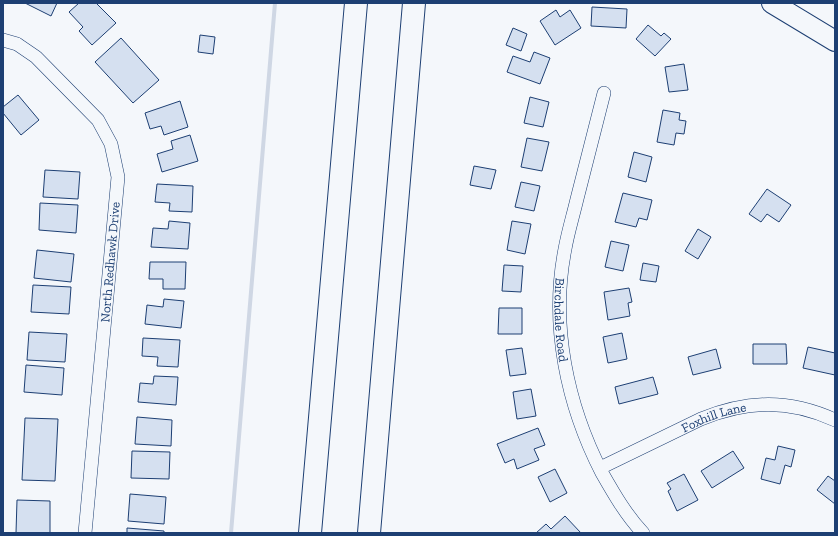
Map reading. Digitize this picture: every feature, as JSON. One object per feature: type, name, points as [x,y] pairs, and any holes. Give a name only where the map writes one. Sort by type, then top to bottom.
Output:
[{"type":"highway","points":[[310,533],[356,3]]},
{"type":"highway","points":[[369,533],[414,3]]},
{"type":"main road","points":[[772,3],[835,41]]},
{"type":"street","name":"North Redhawk Drive","points":[[3,40],[17,44],[36,57],[98,120],[111,144],[118,177],[85,533]]},
{"type":"street","name":"Birchdale Road","points":[[604,93],[564,250],[560,294],[562,342],[568,381],[581,426],[600,468],[615,496],[641,532]]},
{"type":"street","name":"Foxhill Lane","points":[[600,468],[701,418],[737,407],[757,405],[794,406],[835,420]]},
{"type":"building","points":[[25,3],[57,3],[51,16]]},
{"type":"building","points":[[79,3],[96,3],[116,23],[92,45],[79,31],[83,27],[69,12]]},
{"type":"building","points":[[592,7],[627,9],[626,28],[591,26]]},
{"type":"building","points":[[556,10],[560,17],[570,10],[581,28],[555,45],[540,21]]},
{"type":"building","points":[[648,25],[661,36],[664,33],[671,39],[655,56],[636,39]]},
{"type":"building","points":[[513,28],[527,34],[521,51],[506,45]]},
{"type":"building","points":[[200,35],[215,37],[213,54],[198,52]]},
{"type":"building","points":[[121,38],[159,80],[133,103],[95,62]]},
{"type":"building","points":[[534,52],[550,58],[540,84],[507,72],[513,56],[530,62]]},
{"type":"building","points":[[684,64],[688,90],[669,92],[665,67]]},
{"type":"building","points":[[18,95],[39,120],[21,135],[3,113],[3,107]]},
{"type":"building","points":[[530,97],[549,102],[543,127],[524,123]]},
{"type":"building","points":[[180,101],[188,127],[164,135],[161,126],[150,129],[145,113]]},
{"type":"building","points":[[663,110],[680,113],[679,120],[686,121],[684,134],[676,133],[674,145],[657,142]]},
{"type":"building","points":[[190,135],[198,161],[162,172],[157,154],[173,149],[171,141]]},
{"type":"building","points":[[527,138],[549,142],[542,171],[521,167]]},
{"type":"building","points":[[634,152],[652,157],[646,182],[628,177]]},
{"type":"building","points":[[474,166],[496,170],[491,189],[470,185]]},
{"type":"building","points":[[45,170],[80,172],[78,199],[43,197]]},
{"type":"building","points":[[521,182],[540,186],[534,211],[515,207]]},
{"type":"building","points":[[157,184],[193,186],[192,212],[169,211],[170,203],[155,202]]},
{"type":"building","points":[[767,189],[791,205],[779,222],[767,214],[761,222],[749,214]]},
{"type":"building","points":[[623,193],[652,200],[647,220],[639,218],[636,227],[615,222]]},
{"type":"building","points":[[40,203],[78,205],[76,233],[39,230]]},
{"type":"building","points":[[169,221],[190,223],[188,249],[151,247],[153,228],[168,229]]},
{"type":"building","points":[[512,221],[531,224],[525,254],[507,250]]},
{"type":"building","points":[[698,229],[711,237],[698,259],[685,251]]},
{"type":"building","points":[[611,241],[629,245],[623,271],[605,267]]},
{"type":"building","points":[[37,250],[74,254],[71,282],[34,278]]},
{"type":"building","points":[[150,262],[186,262],[185,289],[163,289],[163,279],[149,279]]},
{"type":"building","points":[[643,263],[659,266],[656,282],[640,280]]},
{"type":"building","points":[[504,265],[523,266],[521,292],[502,291]]},
{"type":"building","points":[[33,285],[71,287],[69,314],[31,312]]},
{"type":"building","points":[[629,288],[632,302],[628,303],[630,316],[608,320],[604,292]]},
{"type":"building","points":[[164,299],[184,301],[181,328],[145,324],[147,305],[163,307]]},
{"type":"building","points":[[499,308],[522,308],[522,334],[498,334]]},
{"type":"building","points":[[29,332],[67,334],[65,362],[27,360]]},
{"type":"building","points":[[622,333],[627,359],[608,363],[603,337]]},
{"type":"building","points":[[143,338],[180,340],[178,367],[157,366],[158,357],[142,356]]},
{"type":"building","points":[[753,344],[786,344],[787,364],[753,364]]},
{"type":"building","points":[[808,347],[835,353],[835,375],[803,368]]},
{"type":"building","points":[[522,348],[526,374],[510,376],[506,350]]},
{"type":"building","points":[[716,349],[721,368],[693,375],[688,357]]},
{"type":"building","points":[[26,365],[64,368],[62,395],[24,392]]},
{"type":"building","points":[[154,376],[178,377],[176,405],[138,402],[140,383],[153,384]]},
{"type":"building","points":[[653,377],[658,394],[619,404],[615,387]]},
{"type":"building","points":[[531,389],[536,416],[517,419],[513,392]]},
{"type":"building","points":[[137,417],[172,420],[171,446],[135,444]]},
{"type":"building","points":[[25,418],[58,419],[55,481],[22,480]]},
{"type":"building","points":[[538,428],[545,445],[534,449],[539,460],[517,469],[514,459],[505,463],[497,444]]},
{"type":"building","points":[[778,446],[795,450],[791,467],[785,465],[780,484],[761,479],[766,458],[775,460]]},
{"type":"building","points":[[132,451],[170,452],[169,479],[131,478]]},
{"type":"building","points":[[733,451],[744,468],[712,488],[701,471]]},
{"type":"building","points":[[555,469],[567,493],[550,502],[538,477]]},
{"type":"building","points":[[684,474],[698,500],[677,511],[668,491],[671,489],[667,483]]},
{"type":"building","points":[[828,476],[835,481],[835,504],[817,490]]},
{"type":"building","points":[[130,494],[166,497],[164,524],[128,521]]},
{"type":"building","points":[[17,500],[50,501],[50,533],[16,533]]},
{"type":"building","points":[[565,516],[581,533],[536,533],[546,524],[551,529]]},
{"type":"building","points":[[127,528],[164,531],[164,533],[127,533]]},
{"type":"waterway","points":[[231,533],[275,3]]}]
